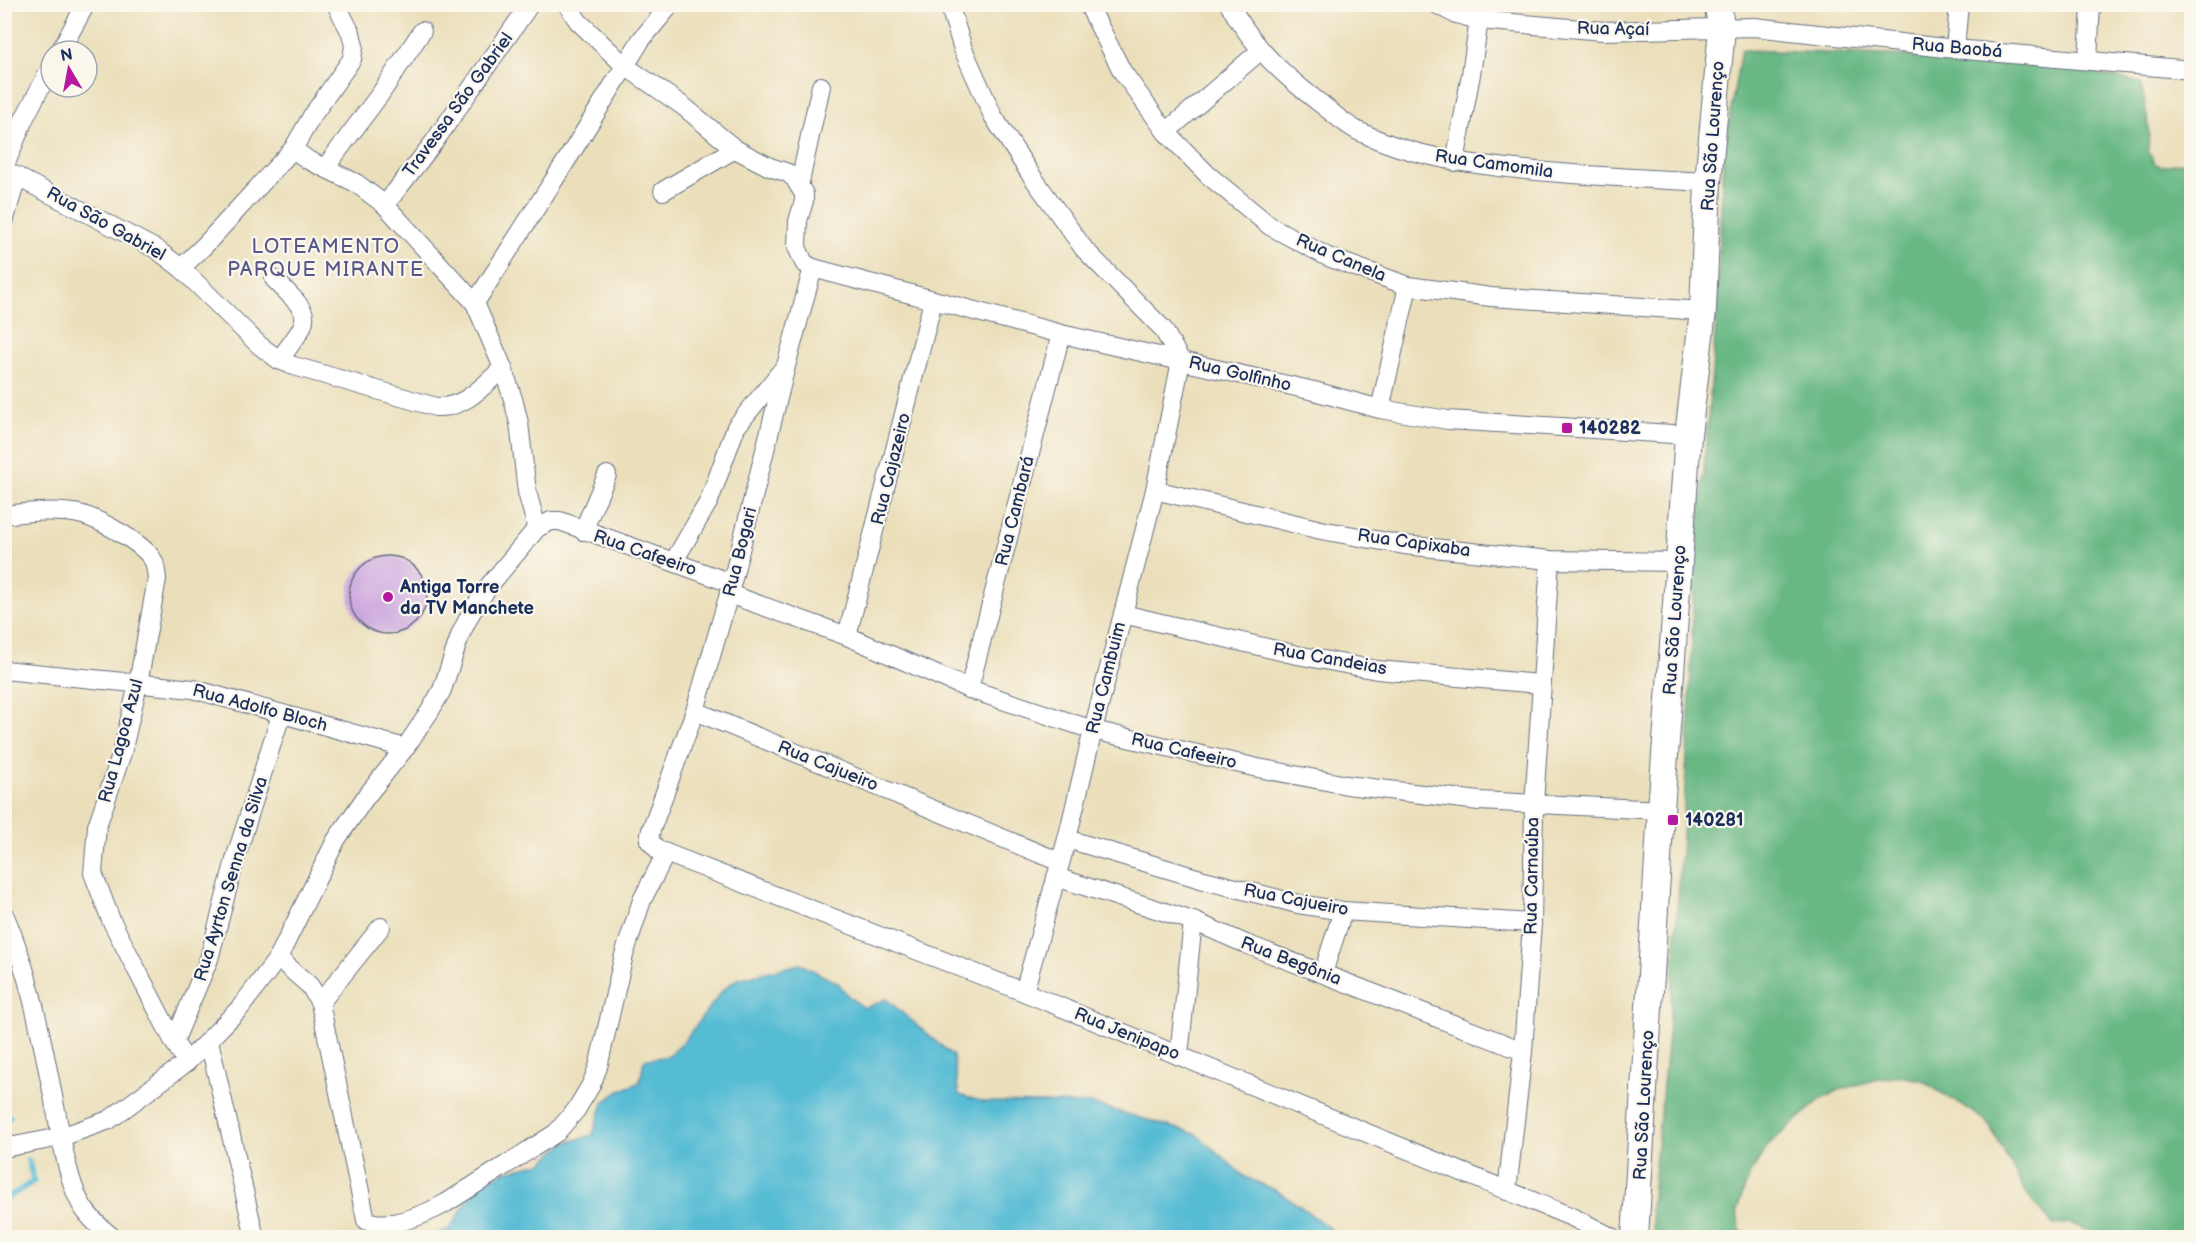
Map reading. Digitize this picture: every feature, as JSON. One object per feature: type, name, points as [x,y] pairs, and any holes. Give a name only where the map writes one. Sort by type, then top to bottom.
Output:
[{"type":"street","points":[[67,39],[86,4]]},
{"type":"street","name":"Rua São Gabriel","points":[[8,171],[140,240],[181,268],[293,149],[312,116],[352,58],[354,46],[351,33],[336,4]]},
{"type":"street","name":"Travessa São Gabriel","points":[[385,205],[434,142],[530,4]]},
{"type":"street","points":[[567,4],[578,21],[625,66],[683,106],[735,149],[793,179],[804,194],[798,221],[797,247],[804,263],[813,268],[933,301],[1061,334],[1181,361]]},
{"type":"street","points":[[475,303],[641,40],[671,4]]},
{"type":"street","name":"Rua Golfinho","points":[[949,4],[963,49],[993,116],[1029,172],[1084,249],[1163,329],[1181,361],[1314,390],[1380,409],[1448,420],[1688,435]]},
{"type":"street","name":"Rua Canela","points":[[1088,4],[1122,72],[1166,132],[1208,175],[1270,226],[1328,257],[1408,286],[1491,297],[1703,311]]},
{"type":"street","name":"Rua Camomila","points":[[1229,4],[1244,31],[1288,79],[1356,130],[1408,150],[1455,162],[1576,175],[1708,182]]},
{"type":"street","name":"Rua Açaí","points":[[1436,4],[1453,13],[1479,20],[1603,31],[1719,16]]},
{"type":"street","points":[[1955,49],[1959,4]]},
{"type":"street","points":[[2088,60],[2091,4]]},
{"type":"street","name":"Rua Baobá","points":[[1719,16],[1755,27],[1955,49],[2192,70]]},
{"type":"street","name":"Rua São Lourenço","points":[[1635,1238],[1661,810],[1688,435],[1703,311],[1708,182],[1719,16]]},
{"type":"street","points":[[1455,162],[1479,20]]},
{"type":"street","points":[[325,168],[381,93],[422,31]]},
{"type":"street","points":[[1166,132],[1260,51]]},
{"type":"street","points":[[793,179],[821,86]]},
{"type":"street","points":[[4,222],[8,171],[24,119],[39,90]]},
{"type":"street","points":[[4,1148],[61,1137],[109,1120],[188,1062],[240,1008],[278,958],[336,840],[430,711],[442,690],[461,633],[471,613],[488,587],[537,528],[527,492],[519,423],[503,368],[475,303],[385,205],[356,183],[308,160],[293,149]]},
{"type":"street","points":[[663,191],[735,149]]},
{"type":"street","points":[[181,268],[259,345],[279,360],[334,379],[436,407],[448,408],[470,397],[503,368]]},
{"type":"street","name":"Rua Bogari","points":[[666,853],[653,846],[649,840],[651,830],[695,711],[730,589],[813,268]]},
{"type":"street","points":[[274,279],[303,308],[305,317],[304,326],[279,360]]},
{"type":"street","points":[[1380,409],[1408,286]]},
{"type":"street","name":"Rua Cajazeiro","points":[[847,636],[933,301]]},
{"type":"street","name":"Rua Cambará","points":[[969,689],[1061,334]]},
{"type":"street","name":"Rua Cambuim","points":[[1024,992],[1067,839],[1155,490],[1181,361]]},
{"type":"street","points":[[674,561],[713,490],[736,426],[786,366]]},
{"type":"street","points":[[584,531],[607,475]]},
{"type":"street","name":"Rua Capixaba","points":[[1155,490],[1321,530],[1404,545],[1550,560],[1679,562]]},
{"type":"street","name":"Rua Lagoa Azul","points":[[4,515],[60,513],[83,515],[130,539],[154,561],[157,579],[138,684],[122,753],[97,826],[93,873],[111,920],[174,1042],[188,1062]]},
{"type":"street","name":"Rua Cafeeiro","points":[[537,528],[551,521],[560,521],[674,561],[730,589],[847,636],[969,689],[1093,730],[1258,768],[1347,785],[1479,801],[1661,810]]},
{"type":"street","name":"Rua Carnaúba","points":[[1508,1191],[1523,1051],[1532,923],[1534,805],[1540,684],[1550,560]]},
{"type":"street","name":"Rua Candeias","points":[[1123,614],[1297,655],[1377,670],[1540,684]]},
{"type":"street","name":"Rua Adolfo Bloch","points":[[4,670],[193,689],[405,748]]},
{"type":"street","name":"Rua Cajueiro","points":[[695,711],[1058,869]]},
{"type":"street","name":"Rua Ayrton Senna da Silva","points":[[174,1042],[209,959],[236,856],[281,715]]},
{"type":"street","name":"Rua Cajueiro","points":[[1067,839],[1204,880],[1298,904],[1343,911],[1532,923]]},
{"type":"street","points":[[278,958],[310,986],[320,1003],[366,1220],[382,1224],[410,1219],[429,1212],[556,1133],[576,1110],[591,1085],[598,1067],[624,955],[642,900],[666,853]]},
{"type":"street","name":"Rua Jenipapo","points":[[666,853],[1024,992],[1574,1218],[1613,1238]]},
{"type":"street","name":"Rua Begônia","points":[[1058,869],[1523,1051]]},
{"type":"street","points":[[1323,973],[1343,911]]},
{"type":"street","points":[[4,914],[22,962],[37,1014],[61,1137],[81,1204],[113,1238]]},
{"type":"street","points":[[1179,1056],[1193,921]]},
{"type":"street","points":[[320,1003],[381,927]]},
{"type":"street","points":[[209,1041],[255,1238]]},
{"type":"green space","points":[[1741,50],[1981,58],[2069,68],[2141,83],[2149,128],[2148,151],[2155,164],[2162,166],[2192,161],[2191,1237],[2105,1237],[2069,1223],[2053,1225],[2027,1194],[1987,1121],[1921,1080],[1900,1076],[1874,1080],[1836,1091],[1820,1100],[1768,1145],[1749,1175],[1737,1210],[1739,1229],[1747,1237],[1654,1238],[1651,1207],[1672,995],[1688,741],[1694,588],[1716,324],[1723,157]]},
{"type":"water","points":[[800,964],[838,983],[849,997],[865,1008],[886,999],[953,1056],[959,1095],[984,1102],[1092,1104],[1196,1134],[1245,1177],[1275,1190],[1341,1237],[423,1238],[450,1229],[477,1185],[506,1171],[542,1163],[565,1143],[593,1135],[603,1103],[618,1092],[640,1082],[644,1060],[669,1056],[684,1041],[723,990],[737,979]]},
{"type":"building","name":"Antiga Torre da TV Manchete","points":[[388,556],[403,559],[420,573],[427,595],[424,610],[410,627],[388,634],[373,631],[356,617],[349,595],[352,580],[366,563]]},
{"type":"waterway","points":[[4,1114],[10,1117]]},
{"type":"waterway","points":[[4,1200],[34,1181],[28,1160]]},
{"type":"place","name":"140282","points":[[1567,428]]},
{"type":"place","name":"Antiga Torre da TV Manchete","points":[[388,597]]},
{"type":"place","name":"140281","points":[[1673,820]]},
{"type":"district","name":"LOTEAMENTO PARQUE MIRANTE","points":[[326,258]]}]
